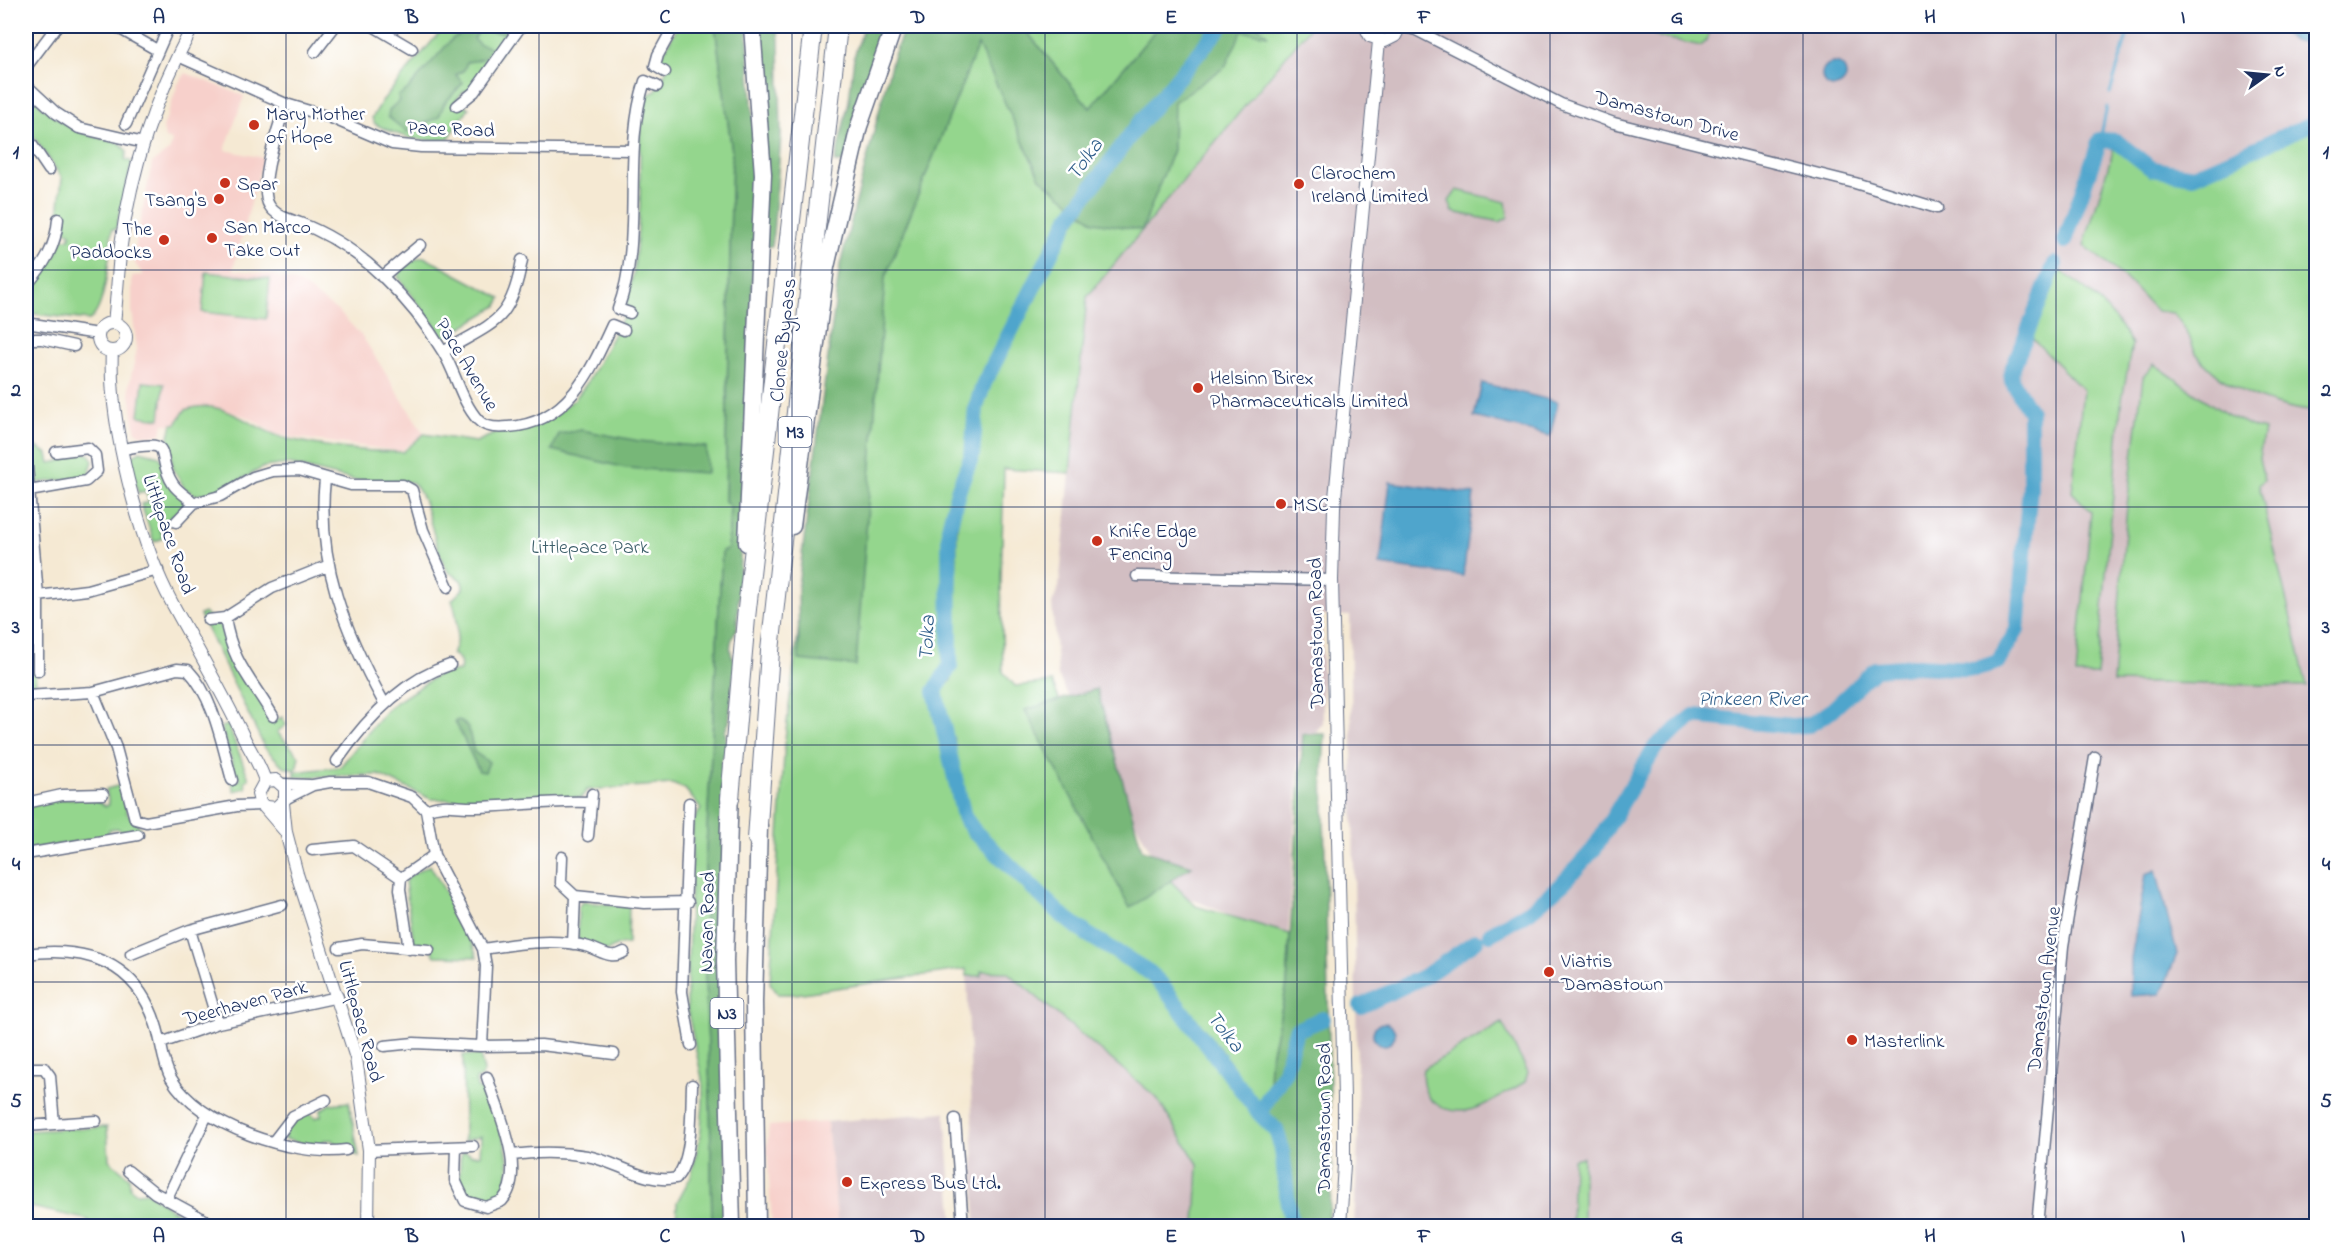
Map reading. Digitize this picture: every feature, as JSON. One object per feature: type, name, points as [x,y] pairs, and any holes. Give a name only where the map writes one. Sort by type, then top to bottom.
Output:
[{"type":"highway","name":"Navan Road","points":[[732,1227],[725,961],[730,740],[748,523],[763,174],[752,26]]},
{"type":"highway","name":"Clonee Bypass","points":[[730,799],[746,618],[813,26]]},
{"type":"highway","name":"Clonee Bypass","points":[[757,839],[770,651],[838,26]]},
{"type":"highway","points":[[757,839],[775,656],[826,267],[859,126],[894,26]]},
{"type":"highway","name":"N3","points":[[757,839],[754,991],[757,1227]]},
{"type":"street","points":[[26,67],[57,26]]},
{"type":"street","points":[[115,26],[157,50]]},
{"type":"street","points":[[126,124],[127,110],[169,26]]},
{"type":"street","points":[[114,323],[121,245],[144,143],[178,56],[193,26]]},
{"type":"street","points":[[315,52],[335,26]]},
{"type":"street","points":[[373,26],[412,49]]},
{"type":"street","points":[[457,106],[474,92],[521,26]]},
{"type":"street","points":[[665,72],[655,66],[658,55],[674,26]]},
{"type":"street","points":[[1365,26],[1370,36],[1379,41],[1395,36],[1400,26]]},
{"type":"street","name":"Damastown Drive","points":[[1400,26],[1416,30],[1561,105],[1614,123],[1833,177],[1937,208]]},
{"type":"street","name":"Damastown Road","points":[[1340,1227],[1344,1165],[1344,1098],[1332,580],[1337,470],[1379,41]]},
{"type":"street","name":"Pace Road","points":[[178,56],[286,104],[329,117],[392,144],[421,147],[633,150]]},
{"type":"street","points":[[630,313],[618,309],[628,272],[633,150],[639,99],[645,81],[657,86]]},
{"type":"street","points":[[26,85],[56,113],[80,128],[144,143]]},
{"type":"street","name":"Pace Avenue","points":[[286,104],[266,182],[266,198],[269,207],[278,214],[337,240],[403,297],[443,352],[470,408],[480,422],[489,426],[512,427],[540,419],[575,395],[591,370],[612,325],[624,330]]},
{"type":"street","points":[[26,136],[49,170]]},
{"type":"street","points":[[26,286],[54,246],[58,219]]},
{"type":"street","points":[[382,277],[420,245]]},
{"type":"street","points":[[443,352],[504,315],[518,286],[522,260]]},
{"type":"street","points":[[26,263],[38,271]]},
{"type":"street","points":[[26,323],[98,334]]},
{"type":"street","points":[[114,323],[125,330],[126,340],[121,348],[112,351],[101,346],[98,334],[106,324],[114,323]]},
{"type":"street","points":[[26,339],[44,339],[74,346]]},
{"type":"street","name":"Littlepace Road","points":[[112,351],[113,393],[123,449],[136,505],[158,570],[171,601],[229,705],[265,781]]},
{"type":"street","points":[[123,449],[156,446],[162,449],[174,486],[194,503]]},
{"type":"street","points":[[29,490],[86,481],[97,471],[95,455],[88,448],[56,452]]},
{"type":"street","points":[[26,454],[38,596],[38,671]]},
{"type":"street","points":[[176,522],[194,503],[220,496],[253,477],[273,471],[299,470],[351,485],[409,487],[423,530],[448,587]]},
{"type":"street","points":[[325,479],[322,505],[327,566],[339,609],[357,655],[384,704]]},
{"type":"street","points":[[208,620],[225,618],[272,588],[327,566]]},
{"type":"street","points":[[38,596],[87,590],[158,570]]},
{"type":"street","points":[[1137,576],[1332,580]]},
{"type":"street","points":[[225,618],[229,641],[236,661],[273,716]]},
{"type":"street","points":[[26,633],[38,629]]},
{"type":"street","points":[[337,761],[384,704],[437,669],[450,665]]},
{"type":"street","points":[[26,696],[93,692],[177,669],[188,670],[197,679],[214,719],[232,780]]},
{"type":"street","points":[[93,692],[116,748],[135,819],[146,822],[263,802],[276,808],[284,801],[314,785]]},
{"type":"street","name":"Damastown Avenue","points":[[2037,1227],[2063,946],[2095,757]]},
{"type":"street","points":[[263,802],[265,781],[272,779],[283,784],[314,785],[330,782],[368,782],[412,797],[426,810],[434,855],[483,949],[486,966],[482,1046]]},
{"type":"street","points":[[283,784],[284,801]]},
{"type":"street","points":[[26,803],[51,797],[103,794]]},
{"type":"street","points":[[426,810],[435,806],[475,808],[591,798],[588,836]]},
{"type":"street","name":"Littlepace Road","points":[[284,801],[285,832],[356,1058],[369,1150],[368,1227]]},
{"type":"street","name":"Littlepace Road","points":[[263,802],[285,832]]},
{"type":"street","points":[[689,803],[688,902],[682,992],[691,1045]]},
{"type":"street","points":[[26,854],[138,835]]},
{"type":"street","points":[[312,850],[354,846],[401,878]]},
{"type":"street","points":[[409,949],[400,889],[401,878],[434,855]]},
{"type":"street","points":[[562,857],[561,883],[576,896],[644,903],[688,902]]},
{"type":"street","points":[[573,944],[576,896]]},
{"type":"street","points":[[130,954],[190,930],[282,905]]},
{"type":"street","points":[[190,930],[218,1023]]},
{"type":"street","points":[[483,949],[538,943],[573,944],[609,955],[624,952]]},
{"type":"street","points":[[339,948],[362,944],[429,950]]},
{"type":"street","points":[[26,954],[54,951],[79,953],[114,967],[126,975],[144,997],[172,1081],[207,1115],[273,1142],[308,1151],[346,1150]]},
{"type":"street","name":"Deerhaven Park","points":[[161,1043],[218,1023],[338,997]]},
{"type":"street","points":[[392,1049],[541,1045],[614,1054]]},
{"type":"street","points":[[26,1068],[44,1068],[50,1076],[54,1124]]},
{"type":"street","points":[[456,1147],[456,1188],[465,1201],[479,1207],[495,1204],[507,1195],[511,1185],[512,1155],[487,1077]]},
{"type":"street","points":[[512,1155],[548,1153],[587,1156],[664,1181],[676,1178],[683,1166],[690,1124],[692,1085]]},
{"type":"street","points":[[273,1142],[292,1116],[326,1100]]},
{"type":"street","points":[[166,1200],[207,1115]]},
{"type":"street","points":[[955,1119],[963,1227]]},
{"type":"street","points":[[26,1126],[96,1121]]},
{"type":"street","points":[[369,1150],[473,1146]]},
{"type":"street","points":[[128,1171],[166,1200],[216,1227]]},
{"type":"shaded area","points":[[1311,26],[2316,26],[2316,1226],[1354,1226],[1358,1138],[1350,616],[1322,615],[1323,723],[1299,752],[1288,938],[1178,894],[1162,873],[1058,676],[1052,604],[1059,587],[1087,297]]},
{"type":"shaded area","points":[[186,73],[244,96],[225,150],[263,158],[233,270],[272,275],[299,283],[339,312],[362,336],[424,434],[400,451],[290,437],[274,433],[250,418],[220,408],[198,406],[185,410],[176,425],[163,424],[161,434],[141,435],[135,430],[129,386],[137,349],[132,311],[132,276],[144,275],[135,264],[136,243],[152,163],[170,150],[172,140],[165,138],[163,128],[178,84]]},
{"type":"shaded area","points":[[981,971],[1007,972],[1156,1097],[1198,1164],[1195,1226],[976,1226],[967,976],[981,976]]},
{"type":"shaded area","name":"Express Bus Ltd.","points":[[945,1112],[954,1226],[838,1226],[827,1122]]},
{"type":"shaded area","points":[[827,1122],[838,1226],[772,1226],[767,1145],[769,1126]]},
{"type":"green space","points":[[445,26],[520,26],[470,93],[464,91],[455,101],[469,108],[448,139],[419,140],[375,124],[372,118],[382,101]]},
{"type":"green space","points":[[465,26],[511,26],[508,33],[490,32],[481,28],[474,39],[479,44],[492,48],[481,59],[467,62],[464,70],[456,75],[463,83],[444,104],[439,117],[407,132],[388,117],[389,110],[399,101],[398,96],[408,89],[452,39],[465,31]]},
{"type":"green space","name":"Littlepace Park","points":[[678,26],[715,26],[732,152],[725,502],[730,506],[728,549],[722,551],[705,867],[705,979],[710,1089],[712,1226],[676,1226],[677,1202],[691,1176],[700,1138],[703,1104],[703,1083],[687,1009],[693,821],[701,809],[685,789],[672,784],[587,790],[581,798],[544,795],[482,801],[431,799],[379,775],[295,777],[295,772],[340,767],[389,707],[439,674],[460,671],[460,661],[452,654],[455,648],[457,627],[452,600],[463,589],[462,582],[445,568],[422,496],[412,482],[354,480],[288,464],[264,467],[218,492],[196,495],[185,489],[173,468],[169,436],[172,424],[176,424],[185,410],[212,407],[225,410],[275,435],[288,439],[345,449],[403,452],[424,434],[476,442],[496,433],[512,431],[558,412],[575,399],[587,383],[623,317],[634,271],[640,206],[640,132],[647,95],[656,91],[668,67],[662,62],[661,57]]},
{"type":"green space","points":[[715,26],[747,26],[757,179],[737,628],[731,649],[735,662],[729,722],[725,731],[727,746],[721,763],[724,795],[727,1210],[724,1226],[712,1226],[710,1089],[705,979],[705,867],[722,551],[728,549],[730,506],[725,502],[732,152]]},
{"type":"green space","points":[[756,26],[777,26],[779,39],[781,136],[772,246],[764,247]]},
{"type":"green space","points":[[864,26],[889,26],[849,155],[841,162],[835,162],[849,101],[854,57]]},
{"type":"green space","points":[[905,26],[1022,26],[1090,108],[1159,26],[1257,26],[1268,35],[1242,31],[1225,67],[1174,102],[1173,150],[1142,230],[1094,222],[1040,178],[978,45],[885,278],[856,666],[799,660],[798,585],[840,265],[892,60]]},
{"type":"green space","points":[[929,26],[1160,26],[973,403],[971,450],[946,517],[948,656],[945,671],[937,683],[933,696],[947,747],[958,814],[1005,870],[1102,949],[1149,974],[1276,1136],[1281,1151],[1290,1226],[1195,1226],[1198,1164],[1156,1097],[1007,972],[981,971],[981,976],[967,976],[966,969],[796,994],[778,994],[770,983],[785,739],[818,470]]},
{"type":"green space","points":[[1232,26],[1311,26],[1087,297],[1070,473],[1004,469],[1001,580],[1003,672],[1015,686],[1052,682],[1106,817],[1196,906],[1290,934],[1287,985],[1270,1061],[1269,1091],[1264,1112],[1226,1057],[1178,995],[1149,964],[1101,939],[1028,879],[975,826],[966,812],[954,739],[940,709],[939,699],[941,690],[951,681],[956,655],[957,529],[962,499],[977,459],[978,414],[987,383],[1036,298],[1043,275],[1086,205]]},
{"type":"green space","points":[[1648,26],[1711,26],[1708,38],[1701,46],[1655,36]]},
{"type":"green space","points":[[26,91],[47,111],[68,126],[91,136],[120,143],[127,152],[125,159],[132,162],[116,229],[112,229],[103,293],[95,315],[89,320],[26,313],[26,290],[55,257],[59,239],[69,239],[71,233],[61,228],[59,206],[62,178],[26,125]]},
{"type":"green space","points":[[2316,122],[2316,412],[2266,401],[2234,387],[2220,377],[2196,353],[2182,324],[2173,313],[2156,311],[2128,281],[2084,245],[2116,141],[2152,169],[2193,176]]},
{"type":"green space","points":[[1457,190],[1506,202],[1508,217],[1500,222],[1453,212],[1449,201]]},
{"type":"green space","points":[[424,257],[501,298],[497,306],[444,338],[398,277],[408,264]]},
{"type":"green space","points":[[2060,271],[2101,303],[2117,321],[2132,344],[2121,405],[2097,675],[2076,675],[2091,512],[2072,492],[2083,390],[2032,338]]},
{"type":"green space","points":[[206,272],[270,279],[266,319],[202,312]]},
{"type":"green space","points":[[2154,364],[2221,411],[2264,430],[2259,458],[2264,480],[2259,485],[2307,686],[2113,682],[2127,506],[2143,377]]},
{"type":"green space","points":[[143,382],[164,384],[160,419],[139,416]]},
{"type":"green space","points":[[581,430],[639,441],[706,447],[707,473],[626,468],[552,450],[559,434]]},
{"type":"green space","points":[[32,444],[48,454],[50,463],[61,461],[63,455],[81,452],[89,454],[93,461],[88,477],[35,483],[28,445]]},
{"type":"green space","points":[[140,451],[159,456],[186,504],[159,527],[163,538],[154,542],[141,504],[149,502],[145,491],[138,493],[130,457]]},
{"type":"green space","points":[[204,613],[221,626],[228,656],[257,693],[271,723],[282,717],[286,725],[277,732],[299,756],[296,770],[284,767],[265,748],[200,615]]},
{"type":"green space","points":[[26,636],[34,639],[36,689],[26,690]]},
{"type":"green space","points":[[1097,689],[1142,850],[1192,866],[1130,908],[1025,710]]},
{"type":"green space","points":[[459,720],[468,727],[474,752],[489,762],[485,772],[479,771],[455,721]]},
{"type":"green space","points":[[228,725],[249,779],[245,781],[246,788],[234,791],[232,782],[240,780],[235,772],[221,727]]},
{"type":"green space","points":[[1303,734],[1325,734],[1323,768],[1332,1182],[1328,1226],[1286,1226],[1287,1141],[1264,1112],[1269,1091],[1270,1061],[1287,985]]},
{"type":"green space","points":[[121,785],[127,813],[140,827],[137,833],[127,835],[117,828],[109,830],[108,837],[26,850],[26,807],[79,798],[98,801],[105,806],[109,805],[106,789]]},
{"type":"green space","points":[[430,865],[467,930],[477,957],[435,956],[430,946],[414,943],[405,882],[409,876]]},
{"type":"green space","points":[[582,902],[629,906],[628,944],[618,945],[607,951],[578,940],[578,908]]},
{"type":"green space","points":[[1502,1023],[1528,1072],[1525,1082],[1491,1102],[1467,1110],[1455,1111],[1443,1108],[1431,1100],[1424,1086],[1423,1069]]},
{"type":"green space","points":[[463,1055],[480,1055],[484,1071],[482,1077],[476,1080],[477,1088],[486,1091],[507,1152],[506,1186],[503,1192],[492,1201],[479,1202],[466,1197],[460,1185],[462,1154],[464,1151],[471,1155],[480,1155],[481,1136],[464,1141]]},
{"type":"green space","points":[[349,1102],[359,1156],[352,1153],[350,1145],[339,1147],[332,1140],[324,1140],[321,1148],[284,1139],[289,1126],[308,1112],[315,1118],[321,1116],[321,1110],[330,1104]]},
{"type":"green space","points":[[107,1127],[109,1160],[129,1177],[130,1188],[137,1193],[147,1192],[172,1210],[206,1226],[88,1226],[89,1220],[26,1206],[26,1131]]},
{"type":"green space","points":[[1583,1157],[1583,1226],[1571,1226],[1573,1159]]},
{"type":"water","points":[[2272,26],[2316,26],[2316,46],[2293,40]]},
{"type":"water","points":[[1834,63],[1839,64],[1845,70],[1845,80],[1839,86],[1834,87],[1829,86],[1823,80],[1822,75],[1823,70],[1829,64]]},
{"type":"water","points":[[1482,383],[1558,402],[1550,436],[1474,417]]},
{"type":"water","points":[[1390,482],[1474,494],[1463,576],[1380,565]]},
{"type":"water","points":[[2156,870],[2177,954],[2161,994],[2131,996],[2131,958],[2146,874]]},
{"type":"water","points":[[1380,1023],[1388,1023],[1395,1030],[1395,1038],[1388,1045],[1380,1045],[1373,1038],[1373,1030]]},
{"type":"waterway","name":"Tolka","points":[[1221,26],[1137,126],[1069,218],[984,383],[976,407],[972,455],[958,491],[949,528],[950,666],[935,691],[964,817],[974,831],[1059,913],[1087,934],[1149,972],[1162,985],[1259,1113],[1276,1130],[1282,1149],[1288,1205],[1293,1226]]},
{"type":"waterway","points":[[2110,93],[2130,26]]},
{"type":"waterway","points":[[2100,140],[2107,107]]},
{"type":"waterway","name":"Pinkeen River","points":[[2065,241],[2100,140],[2116,141],[2152,169],[2193,176],[2316,122]]},
{"type":"waterway","name":"Pinkeen River","points":[[1490,934],[1530,911],[1563,883],[1594,849],[1656,746],[1694,716],[1791,726],[1809,725],[1830,712],[1875,669],[1917,666],[1977,669],[1998,662],[2017,630],[2030,488],[2030,412],[2012,381],[2011,372],[2055,264]]},
{"type":"waterway","name":"Pinkeen River","points":[[1361,1006],[1425,976],[1476,941]]},
{"type":"waterway","name":"Pinkeen River","points":[[1259,1113],[1285,1071],[1296,1030],[1323,1019]]},
{"type":"waterway","points":[[1219,1059],[1225,1054]]},
{"type":"place","name":"Mary Mother of Hope","points":[[254,125]]},
{"type":"place","name":"Spar","points":[[225,183]]},
{"type":"place","name":"Clarochem Ireland Limited","points":[[1299,184]]},
{"type":"place","name":"Tsang's","points":[[219,199]]},
{"type":"place","name":"San Marco Take Out","points":[[212,238]]},
{"type":"place","name":"The Paddocks","points":[[164,240]]},
{"type":"place","name":"Helsinn Birex Pharmaceuticals Limited","points":[[1198,388]]},
{"type":"place","name":"MSC","points":[[1281,504]]},
{"type":"place","name":"Knife Edge Fencing","points":[[1097,541]]},
{"type":"place","name":"Viatris Damastown","points":[[1549,972]]},
{"type":"place","name":"Masterlink","points":[[1852,1040]]},
{"type":"place","name":"Express Bus Ltd.","points":[[847,1182]]}]
